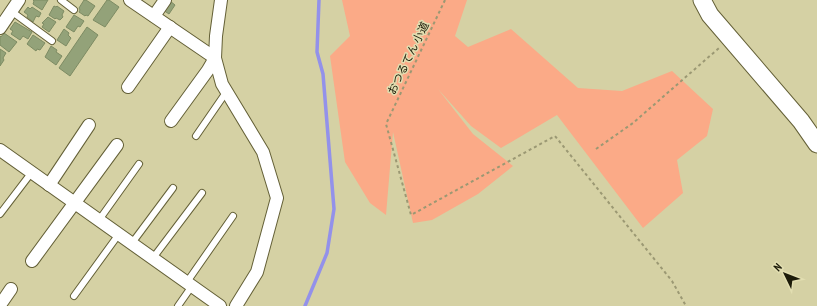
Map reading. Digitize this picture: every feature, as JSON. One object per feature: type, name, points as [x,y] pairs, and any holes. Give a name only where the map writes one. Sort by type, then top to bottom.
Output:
[{"type":"street","points":[[0,28],[19,0]]},
{"type":"street","points":[[154,16],[165,0]]},
{"type":"street","points":[[221,0],[216,36],[215,58],[222,84],[263,152],[277,198],[257,272],[236,306]]},
{"type":"street","points":[[702,0],[710,15],[801,121],[817,144]]},
{"type":"street","points":[[135,1],[215,58]]},
{"type":"street","points":[[128,87],[170,27]]},
{"type":"street","points":[[170,121],[208,70],[215,58]]},
{"type":"street","points":[[49,185],[89,125]]},
{"type":"street","points":[[32,261],[117,145]]},
{"type":"street","points":[[0,150],[220,306]]},
{"type":"street","points":[[0,305],[11,289]]},
{"type":"lane","points":[[61,0],[74,10]]},
{"type":"lane","points":[[12,11],[52,41]]},
{"type":"lane","points":[[196,136],[227,90]]},
{"type":"lane","points":[[99,220],[139,164]]},
{"type":"lane","points":[[0,214],[32,172]]},
{"type":"lane","points":[[132,243],[173,188]]},
{"type":"lane","points":[[153,258],[202,193]]},
{"type":"lane","points":[[178,306],[190,284],[233,216]]},
{"type":"lane","points":[[74,296],[119,234]]},
{"type":"path","name":"おつるてん 小道","points":[[445,0],[386,124],[410,215],[555,136],[672,281],[686,306]]},
{"type":"path","points":[[596,149],[633,123],[730,38]]},
{"type":"shaded area","points":[[342,0],[467,0],[455,36],[468,47],[511,29],[578,88],[622,91],[672,71],[713,109],[707,136],[677,160],[683,193],[643,228],[557,115],[501,148],[471,126],[438,89],[473,134],[513,166],[478,194],[432,220],[413,223],[393,132],[386,215],[370,203],[345,162],[330,56],[350,36]]},
{"type":"building","points":[[33,0],[48,0],[42,10],[33,4]]},
{"type":"building","points":[[84,0],[95,6],[88,16],[85,16],[79,12],[79,8]]},
{"type":"building","points":[[107,0],[119,7],[105,27],[93,20]]},
{"type":"building","points":[[170,1],[175,5],[169,14],[163,10]]},
{"type":"building","points":[[54,6],[57,6],[64,11],[62,15],[63,17],[60,20],[49,15]]},
{"type":"building","points":[[28,7],[30,9],[32,7],[41,13],[39,17],[36,16],[33,22],[24,12]]},
{"type":"building","points":[[74,15],[84,21],[74,32],[66,27]]},
{"type":"building","points":[[48,17],[56,22],[49,32],[42,27],[44,24],[42,23]]},
{"type":"building","points":[[15,22],[32,32],[28,39],[23,36],[20,40],[11,34],[13,31],[10,29]]},
{"type":"building","points":[[87,27],[98,35],[70,76],[59,68]]},
{"type":"building","points":[[64,29],[69,33],[68,35],[71,38],[66,46],[57,40]]},
{"type":"building","points":[[4,33],[17,42],[9,52],[0,45],[0,36],[1,37]]},
{"type":"building","points":[[33,35],[45,43],[40,50],[37,49],[36,51],[27,44]]},
{"type":"building","points":[[51,46],[62,56],[56,65],[45,57]]},
{"type":"building","points":[[0,49],[6,53],[0,66]]},
{"type":"waterway","points":[[305,306],[327,253],[334,209],[323,74],[317,52],[319,0]]}]
